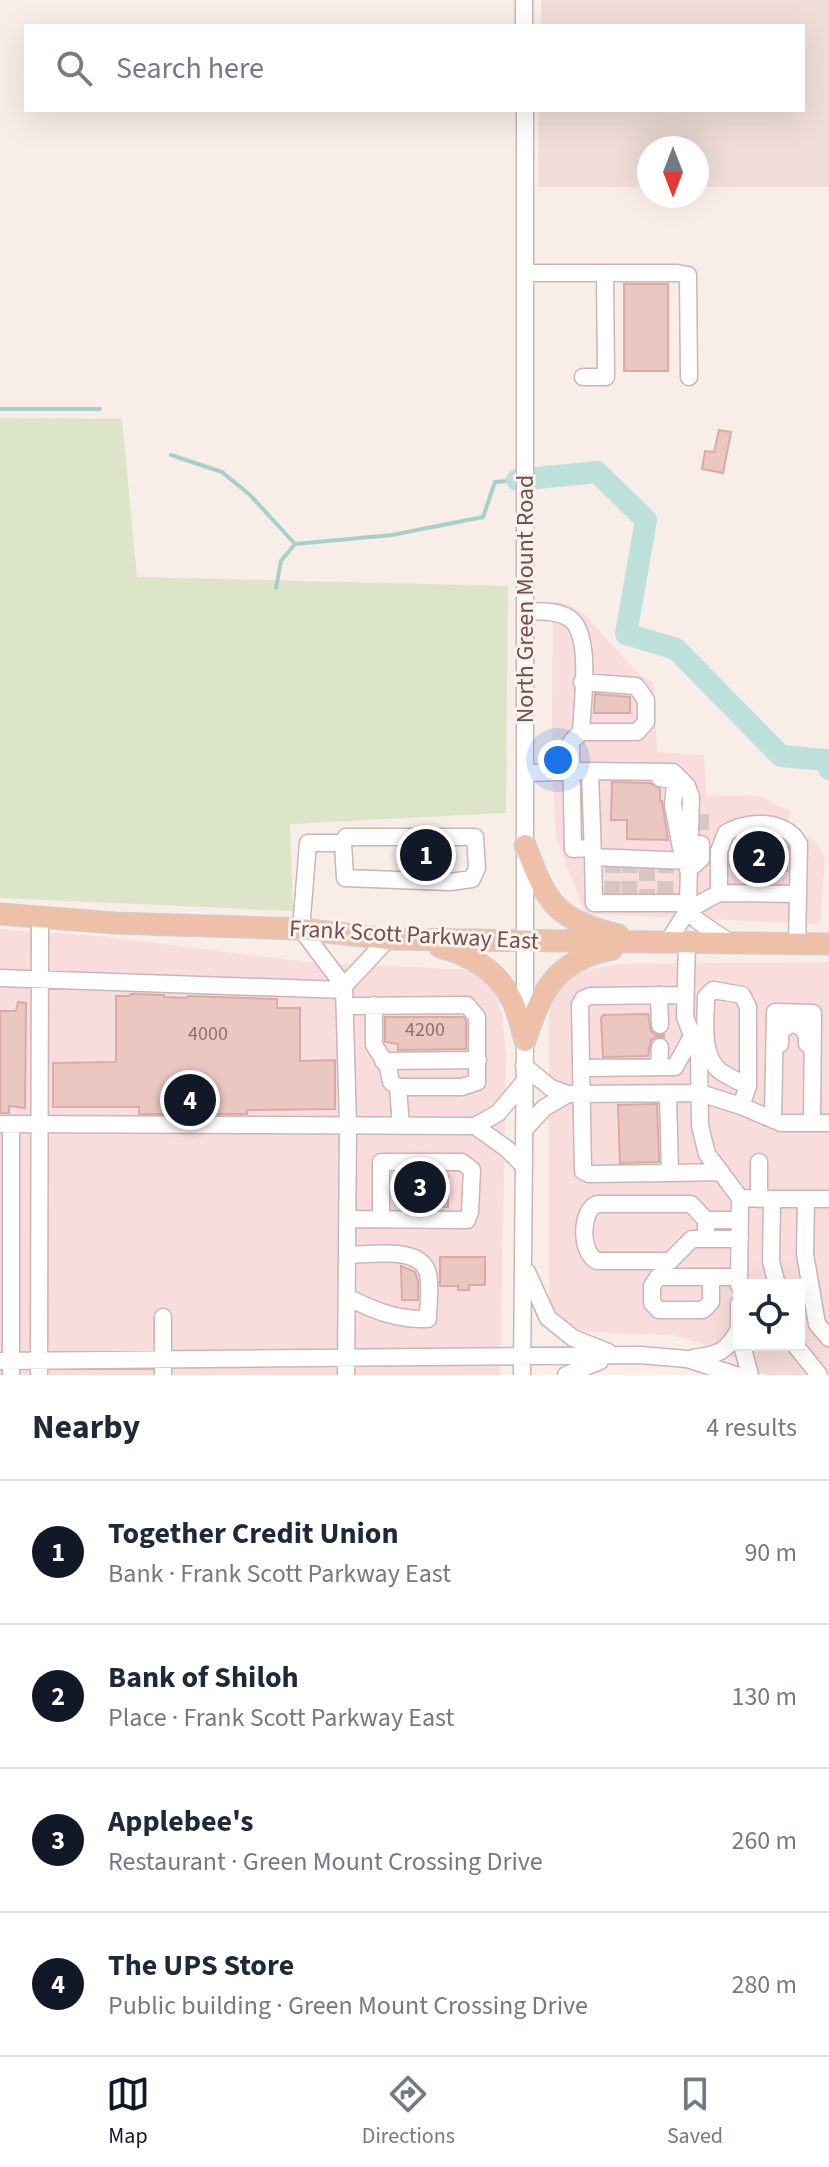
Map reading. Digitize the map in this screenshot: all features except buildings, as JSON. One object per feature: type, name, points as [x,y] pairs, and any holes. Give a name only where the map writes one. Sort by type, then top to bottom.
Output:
[{"type":"main road","points":[[525,845],[543,891],[562,913],[593,928],[645,942]]},
{"type":"main road","name":"Frank Scott Parkway East","points":[[0,914],[115,923],[301,929],[396,939],[829,944]]},
{"type":"main road","points":[[396,939],[461,952],[495,976],[511,998],[525,1041]]},
{"type":"main road","points":[[525,1041],[537,1002],[561,972],[592,953],[645,942]]},
{"type":"street","points":[[524,0],[524,24]]},
{"type":"street","name":"North Green Mount Road","points":[[522,1375],[525,112]]},
{"type":"street","points":[[525,273],[688,275],[689,377]]},
{"type":"street","points":[[583,377],[606,377],[605,273]]},
{"type":"street","points":[[525,611],[552,612],[572,619],[583,641],[581,732],[571,742],[573,849],[621,861],[687,864],[701,859],[701,844]]},
{"type":"street","points":[[581,732],[637,732],[646,722],[646,700],[636,686],[582,682]]},
{"type":"street","points":[[590,771],[594,903],[656,900],[688,907],[719,893],[797,894]]},
{"type":"street","points":[[611,771],[622,777],[672,780],[675,785],[673,805],[701,802],[701,814]]},
{"type":"street","points":[[525,773],[673,772],[687,786],[684,806],[688,907],[677,943],[685,1017],[699,1053],[700,1126],[707,1154],[740,1198],[739,1279]]},
{"type":"street","points":[[684,806],[687,864]]},
{"type":"street","points":[[719,893],[721,840],[733,829],[757,824],[782,828],[797,838],[800,860],[797,944]]},
{"type":"street","points":[[346,837],[475,837],[477,868],[472,879],[450,882],[345,878],[343,843],[346,837]]},
{"type":"street","points":[[343,843],[308,843],[301,929],[344,994],[348,1125],[346,1375]]},
{"type":"street","points":[[688,907],[698,921],[732,944]]},
{"type":"street","points":[[39,1368],[40,917]]},
{"type":"street","points":[[344,994],[396,939]]},
{"type":"street","points":[[0,978],[344,994],[374,1005],[467,1005],[477,1017],[477,1082],[471,1085],[398,1087],[391,1082],[388,1067],[374,1045],[374,1005]]},
{"type":"street","points":[[741,1106],[748,1086],[748,1007],[742,995],[713,990],[706,997],[705,1036],[710,1057],[719,1070],[748,1086]]},
{"type":"street","points":[[659,995],[660,1025]]},
{"type":"street","points":[[685,995],[590,996],[583,999],[580,1005],[581,1068],[575,1094],[583,1171],[589,1174],[721,1172]]},
{"type":"street","points":[[733,1339],[726,1349],[717,1354],[687,1359],[617,1356],[347,1357],[245,1367],[39,1368],[8,1365],[5,1124],[475,1126],[498,1113],[524,1074],[551,1088],[575,1094],[700,1093],[781,1123],[821,1123],[813,1084],[813,1013],[775,1012],[773,1120]]},
{"type":"street","points":[[581,1068],[675,1067],[691,1038]]},
{"type":"street","points":[[659,1067],[660,1047]]},
{"type":"street","points":[[383,1061],[478,1060]]},
{"type":"street","points":[[398,1087],[401,1126]]},
{"type":"street","points":[[524,1130],[544,1108],[575,1094]]},
{"type":"street","points":[[668,1094],[670,1173]]},
{"type":"street","points":[[475,1126],[523,1165]]},
{"type":"street","points":[[348,1219],[467,1220],[472,1170],[462,1162],[381,1162],[381,1219]]},
{"type":"street","points":[[759,1162],[776,1279]]},
{"type":"street","points":[[740,1198],[829,1199]]},
{"type":"street","points":[[806,1199],[807,1268],[817,1324],[829,1338]]},
{"type":"street","points":[[706,1239],[706,1220],[691,1204],[597,1204],[586,1213],[585,1251],[597,1261],[670,1261],[692,1239],[706,1239],[740,1239]]},
{"type":"street","points":[[706,1220],[740,1220]]},
{"type":"street","points":[[6,1227],[39,1227]]},
{"type":"street","points":[[347,1255],[406,1255],[419,1259],[428,1275],[428,1319],[405,1320],[380,1314],[347,1297]]},
{"type":"street","points":[[523,1263],[548,1318],[573,1338],[617,1356]]},
{"type":"street","points":[[711,1277],[733,1280]]},
{"type":"street","points":[[163,1317],[163,1367]]},
{"type":"street","points":[[744,1351],[750,1375]]},
{"type":"street","points":[[800,1351],[819,1375]]},
{"type":"street","points":[[566,1375],[591,1363],[617,1356]]},
{"type":"street","points":[[687,1359],[731,1374]]},
{"type":"shaded area","points":[[541,0],[829,0],[829,187],[709,187],[709,136],[637,136],[637,187],[538,187],[539,112],[805,112],[805,24],[541,24]]},
{"type":"shaded area","points":[[553,601],[567,604],[584,614],[639,674],[654,683],[657,752],[704,755],[706,795],[760,796],[791,812],[787,821],[818,845],[825,859],[820,924],[585,914],[556,837],[552,764]]},
{"type":"shaded area","points":[[0,929],[99,936],[307,962],[474,970],[485,976],[494,990],[502,1015],[506,1055],[500,1375],[0,1375]]},
{"type":"shaded area","points":[[829,962],[829,1375],[766,1375],[711,1346],[672,1335],[588,1332],[562,1320],[550,1304],[549,1004],[555,987],[579,971],[620,964]]},
{"type":"green space","points":[[0,418],[122,419],[137,577],[508,586],[506,813],[290,824],[293,911],[0,898]]},
{"type":"waterway","points":[[0,409],[100,409]]},
{"type":"waterway","points":[[171,455],[222,472],[250,495],[295,544]]},
{"type":"waterway","points":[[517,480],[597,472],[646,520],[626,634],[676,649],[781,756],[825,760],[829,769]]},
{"type":"waterway","points":[[295,544],[392,535],[483,517],[495,482],[517,480]]},
{"type":"waterway","points":[[276,588],[281,561],[295,544]]},
{"type":"tunnel","points":[[701,814],[701,844]]},
{"type":"tunnel","points":[[629,897],[630,864]]},
{"type":"tunnel","points":[[612,897],[613,865]]},
{"type":"tunnel","points":[[647,865],[647,897]]},
{"type":"tunnel","points":[[665,897],[666,865]]},
{"type":"place","name":"Together Credit Union","points":[[426,855]]},
{"type":"place","name":"Bank of Shiloh","points":[[759,857]]},
{"type":"place","name":"The UPS Store","points":[[190,1100]]},
{"type":"place","name":"Applebee's","points":[[420,1187]]}]
